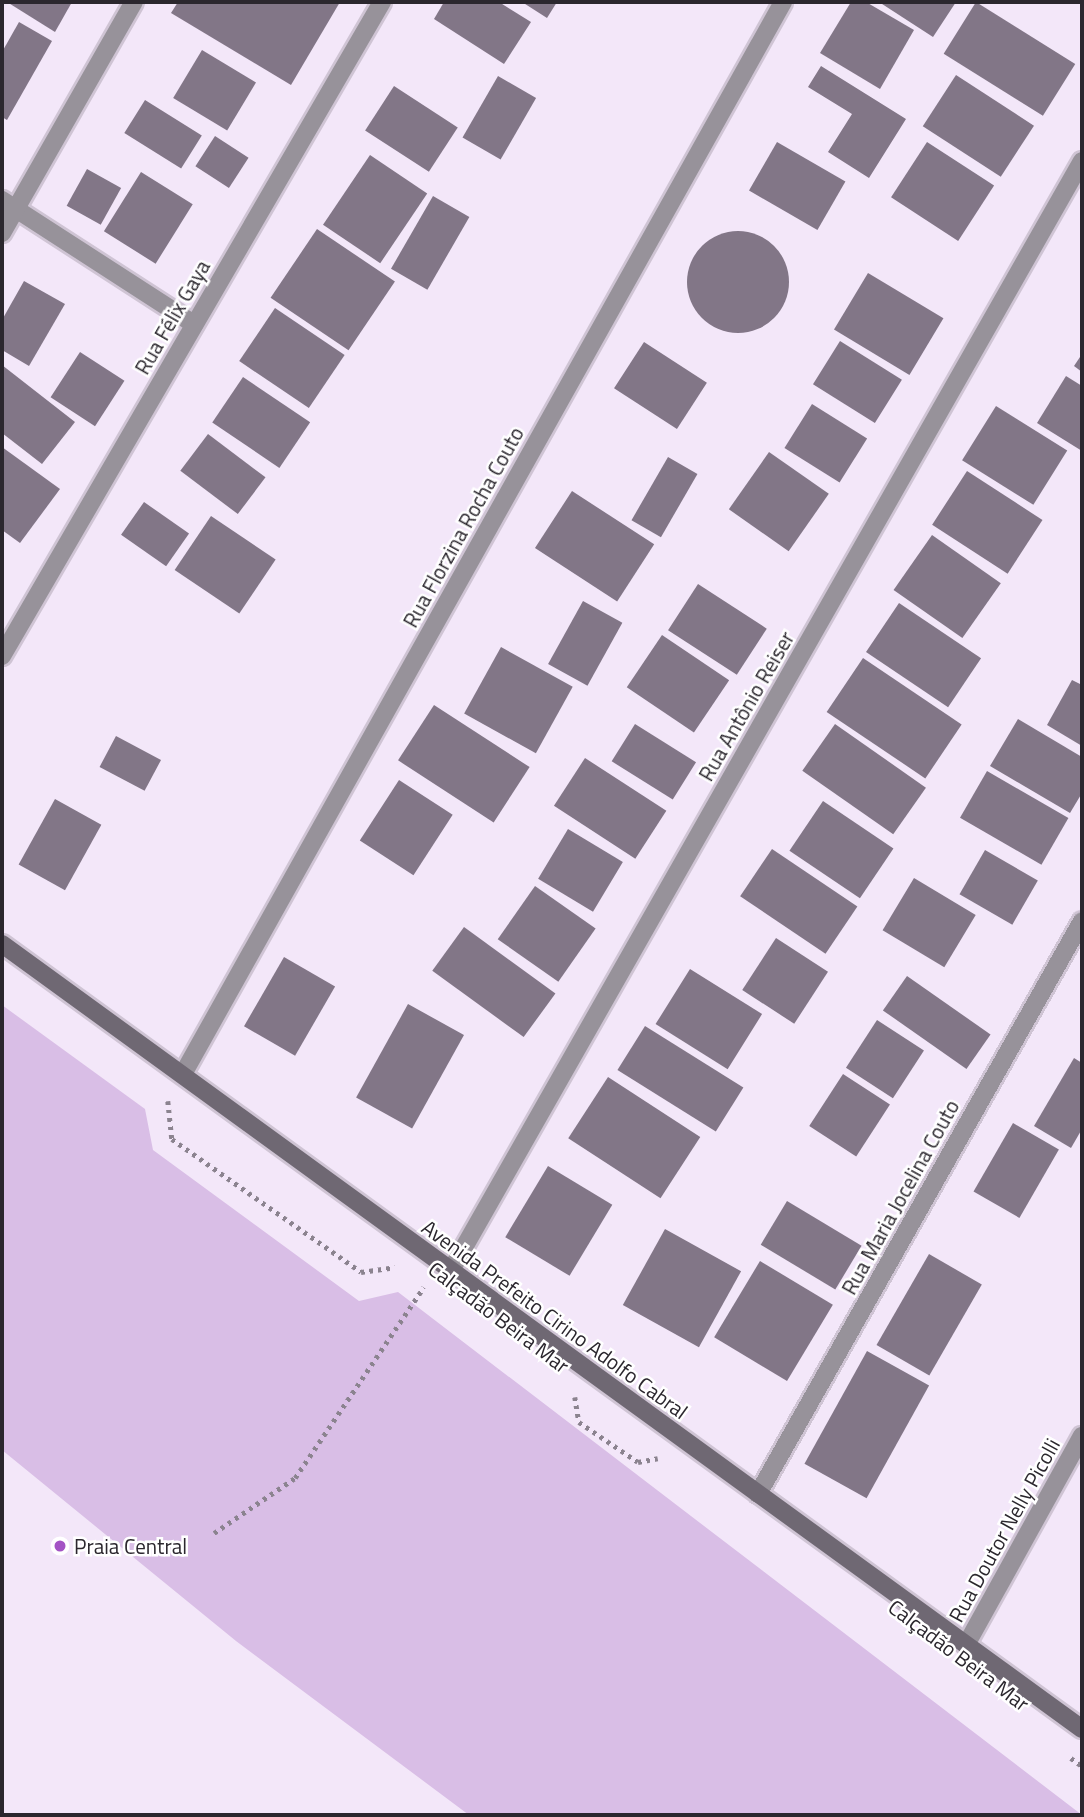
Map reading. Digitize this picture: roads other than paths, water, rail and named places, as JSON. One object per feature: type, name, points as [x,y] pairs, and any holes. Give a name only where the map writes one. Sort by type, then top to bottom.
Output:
[{"type":"main road","name":"Avenida Prefeito Cirino Adolfo Cabral","points":[[2,944],[1082,1729]]},
{"type":"street","points":[[2,233],[9,204],[134,2]]},
{"type":"street","name":"Rua Félix Gaya","points":[[2,656],[382,2]]},
{"type":"street","name":"Rua Florzina Rocha Couto","points":[[183,1074],[783,2]]},
{"type":"street","name":"Rua Antônio Reiser","points":[[450,1272],[1082,161]]},
{"type":"street","points":[[9,204],[194,324]]},
{"type":"street","name":"Rua Maria Jocelina Couto","points":[[758,1494],[1082,921]]},
{"type":"street","name":"Rua Doutor Nelly Picolli","points":[[966,1645],[1082,1436]]},
{"type":"place","name":"Praia Central","points":[[60,1546]]}]
